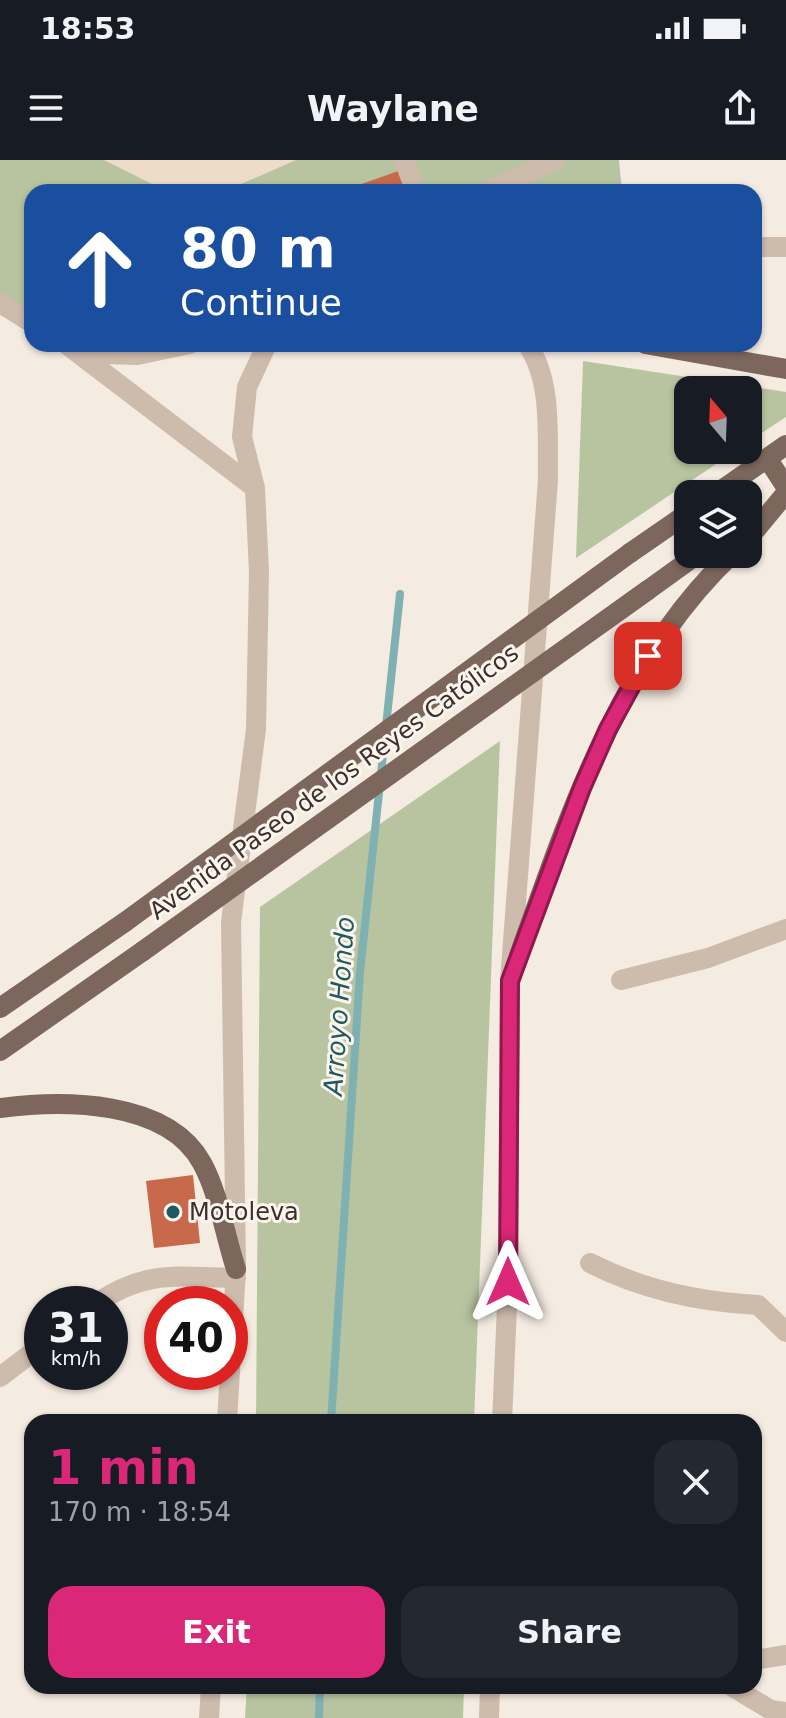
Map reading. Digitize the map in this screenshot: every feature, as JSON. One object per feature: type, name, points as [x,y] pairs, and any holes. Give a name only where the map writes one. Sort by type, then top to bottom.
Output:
[{"type":"main road","points":[[690,352],[786,369]]},
{"type":"main road","points":[[736,480],[786,445]]},
{"type":"main road","points":[[767,458],[786,490]]},
{"type":"main road","points":[[762,508],[786,490]]},
{"type":"main road","points":[[762,521],[786,490]]},
{"type":"main road","name":"Avenida Paseo de los Reyes Católicos","points":[[0,1008],[125,922],[674,523]]},
{"type":"main road","name":"Avenida Paseo de los Reyes Católicos","points":[[0,1051],[679,568]]},
{"type":"main road","points":[[510,981],[561,841],[608,729],[659,639],[717,568]]},
{"type":"main road","points":[[0,1108],[59,1102],[96,1106],[153,1121],[174,1131],[191,1146],[204,1166],[236,1273]]},
{"type":"street","points":[[404,160],[413,184]]},
{"type":"street","points":[[504,184],[555,160]]},
{"type":"street","points":[[762,247],[786,247]]},
{"type":"street","points":[[0,303],[24,318]]},
{"type":"street","points":[[78,352],[255,488]]},
{"type":"street","points":[[106,352],[137,355],[151,352]]},
{"type":"street","points":[[227,1414],[236,1273],[231,922],[256,729],[259,572],[255,488],[242,437],[247,387],[263,352]]},
{"type":"street","points":[[502,1414],[508,1282],[510,981],[548,480],[546,401],[532,352]]},
{"type":"street","points":[[621,980],[708,958],[786,929]]},
{"type":"street","points":[[590,1263],[622,1279],[715,1302],[758,1305],[786,1332]]},
{"type":"street","points":[[124,1286],[148,1277],[236,1273]]},
{"type":"street","points":[[0,1377],[24,1359]]},
{"type":"street","points":[[762,1659],[786,1655]]},
{"type":"street","points":[[209,1718],[210,1694]]},
{"type":"street","points":[[489,1718],[490,1694]]},
{"type":"street","points":[[744,1694],[771,1710],[786,1712]]},
{"type":"green space","points":[[0,160],[619,160],[621,184],[24,184],[24,318],[0,303]]},
{"type":"green space","points":[[583,361],[681,376],[674,376],[674,464],[716,464],[692,480],[674,480],[674,492],[576,558]]},
{"type":"green space","points":[[762,388],[786,392],[786,417],[762,433]]},
{"type":"green space","points":[[500,741],[474,1414],[256,1414],[260,907]]},
{"type":"green space","points":[[246,1694],[464,1694],[463,1718],[245,1718]]},
{"type":"shaded area","points":[[104,160],[296,160],[241,184],[152,184]]},
{"type":"building","points":[[404,169],[409,184],[362,184]]},
{"type":"building","name":"Motoleva","points":[[193,1175],[200,1243],[154,1248],[146,1181]]},
{"type":"waterway","name":"Arroyo Hondo","points":[[332,1414],[360,972],[400,594]]},
{"type":"waterway","name":"Arroyo Hondo","points":[[319,1718],[320,1694]]},
{"type":"place","name":"Motoleva","points":[[173,1212]]},
{"type":"route","points":[[508,1282],[510,981],[582,788],[608,729],[648,656]]}]
